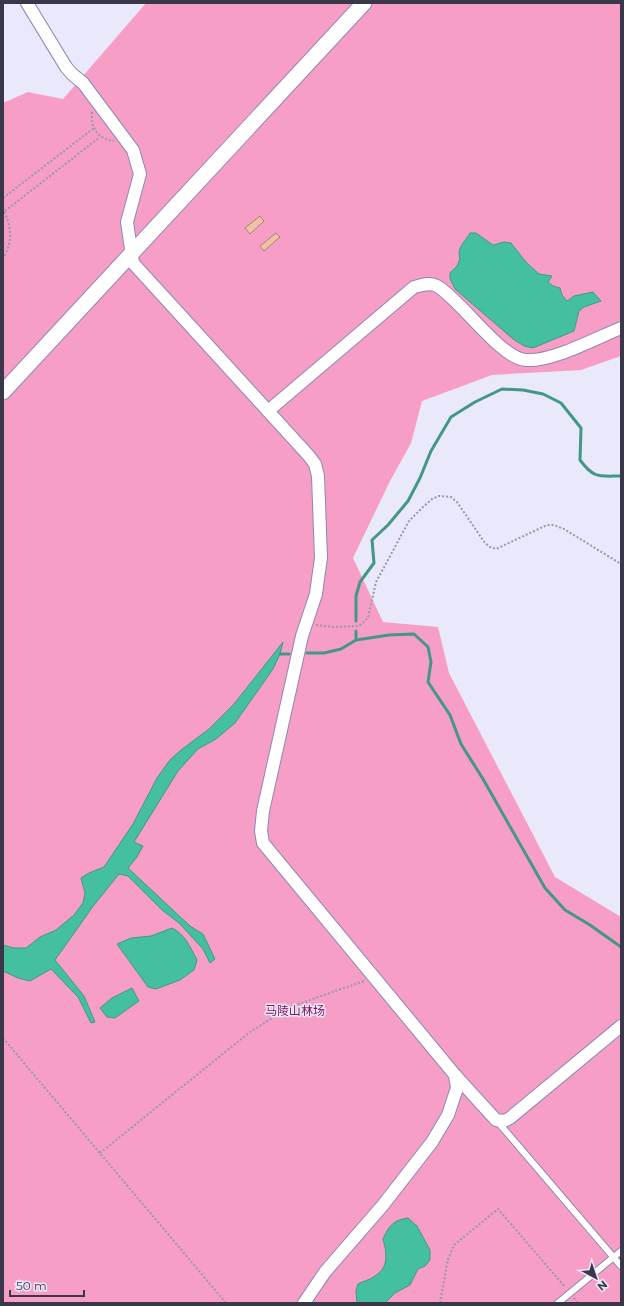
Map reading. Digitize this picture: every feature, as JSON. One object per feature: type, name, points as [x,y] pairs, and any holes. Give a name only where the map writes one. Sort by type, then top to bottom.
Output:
[{"type":"street","points":[[27,3],[66,66],[72,74],[83,83],[133,150],[140,174],[127,222],[133,263],[315,464],[318,476],[321,558],[316,594],[302,636],[265,803],[261,831],[263,843],[455,1075],[496,1120],[504,1121],[510,1118],[621,1026]]},
{"type":"street","points":[[3,392],[364,3]]},
{"type":"street","points":[[268,411],[414,287],[427,284],[437,286],[500,346],[516,358],[526,360],[551,357],[621,328]]},
{"type":"street","points":[[304,1303],[325,1272],[383,1205],[432,1142],[448,1115],[457,1088],[455,1075]]},
{"type":"lane","points":[[496,1120],[621,1266]]},
{"type":"lane","points":[[558,1303],[621,1251]]},
{"type":"path","points":[[98,103],[92,112],[91,120],[100,137],[114,142],[125,139]]},
{"type":"path","points":[[3,198],[94,128]]},
{"type":"path","points":[[5,211],[100,137]]},
{"type":"path","points":[[3,208],[9,220],[11,236],[8,250],[3,258]]},
{"type":"path","points":[[306,624],[334,627],[359,626],[368,618],[376,582],[409,521],[423,507],[439,496],[451,497],[457,502],[485,543],[490,547],[496,549],[542,528],[554,525],[576,536],[621,564]]},
{"type":"path","points":[[100,1153],[250,1032],[290,1007],[374,977]]},
{"type":"path","points":[[3,1038],[226,1303]]},
{"type":"path","points":[[440,1303],[448,1259],[454,1245],[498,1210],[578,1303]]},
{"type":"green space","name":"马陵山林场","points":[[146,3],[621,3],[621,356],[581,370],[492,375],[422,401],[411,443],[389,483],[353,558],[383,622],[438,627],[449,673],[555,877],[621,917],[621,1303],[3,1303],[3,103],[28,92],[63,99]],"holes":[[[470,233],[476,233],[493,245],[497,243],[513,245],[526,262],[539,274],[552,276],[548,282],[567,301],[601,301],[584,307],[579,311],[574,331],[463,295],[453,286],[450,280],[450,273],[457,266],[460,259],[460,248]]]},
{"type":"shaded area","points":[[470,233],[476,233],[493,245],[504,242],[511,243],[526,262],[539,274],[552,276],[548,282],[553,286],[560,288],[562,295],[567,301],[574,296],[593,292],[601,301],[584,307],[579,311],[574,331],[533,348],[524,346],[513,339],[455,289],[450,279],[450,273],[457,266],[460,259],[460,248]]},
{"type":"shaded area","points":[[283,642],[280,654],[273,669],[235,723],[216,739],[198,749],[178,771],[134,842],[143,846],[137,857],[128,868],[190,926],[203,934],[215,959],[210,963],[203,949],[179,923],[162,910],[128,876],[119,874],[94,905],[55,960],[84,996],[95,1022],[91,1023],[78,997],[51,969],[30,981],[18,978],[3,971],[3,945],[14,948],[26,948],[40,937],[56,930],[74,915],[83,903],[85,893],[81,878],[104,867],[133,824],[157,778],[170,760],[209,729],[234,704]]},
{"type":"shaded area","points":[[172,928],[184,937],[192,950],[197,960],[194,970],[180,980],[156,989],[148,987],[117,944],[131,938],[151,936]]},
{"type":"shaded area","points":[[132,988],[139,1001],[115,1018],[107,1017],[100,1008],[112,998]]},
{"type":"shaded area","points":[[408,1218],[417,1226],[430,1250],[430,1260],[425,1266],[418,1269],[410,1285],[395,1293],[385,1303],[357,1303],[356,1291],[358,1284],[371,1279],[383,1269],[386,1255],[383,1239],[387,1231],[395,1222]]},
{"type":"building","points":[[260,216],[264,221],[250,234],[245,228]]},
{"type":"building","points":[[276,233],[280,237],[264,251],[260,246]]},
{"type":"waterway","points":[[356,621],[356,596],[360,582],[374,563],[372,540],[388,525],[408,501],[420,478],[431,451],[451,417],[475,402],[502,389],[523,390],[543,394],[561,403],[581,428],[580,460],[589,471],[602,476],[621,476]]},
{"type":"waterway","points":[[307,653],[324,653],[341,649],[356,640],[356,631]]},
{"type":"waterway","points":[[356,640],[389,635],[414,634],[428,647],[431,662],[428,682],[450,715],[461,744],[483,779],[545,888],[565,910],[590,925],[621,947]]},
{"type":"waterway","points":[[280,654],[289,654]]}]
